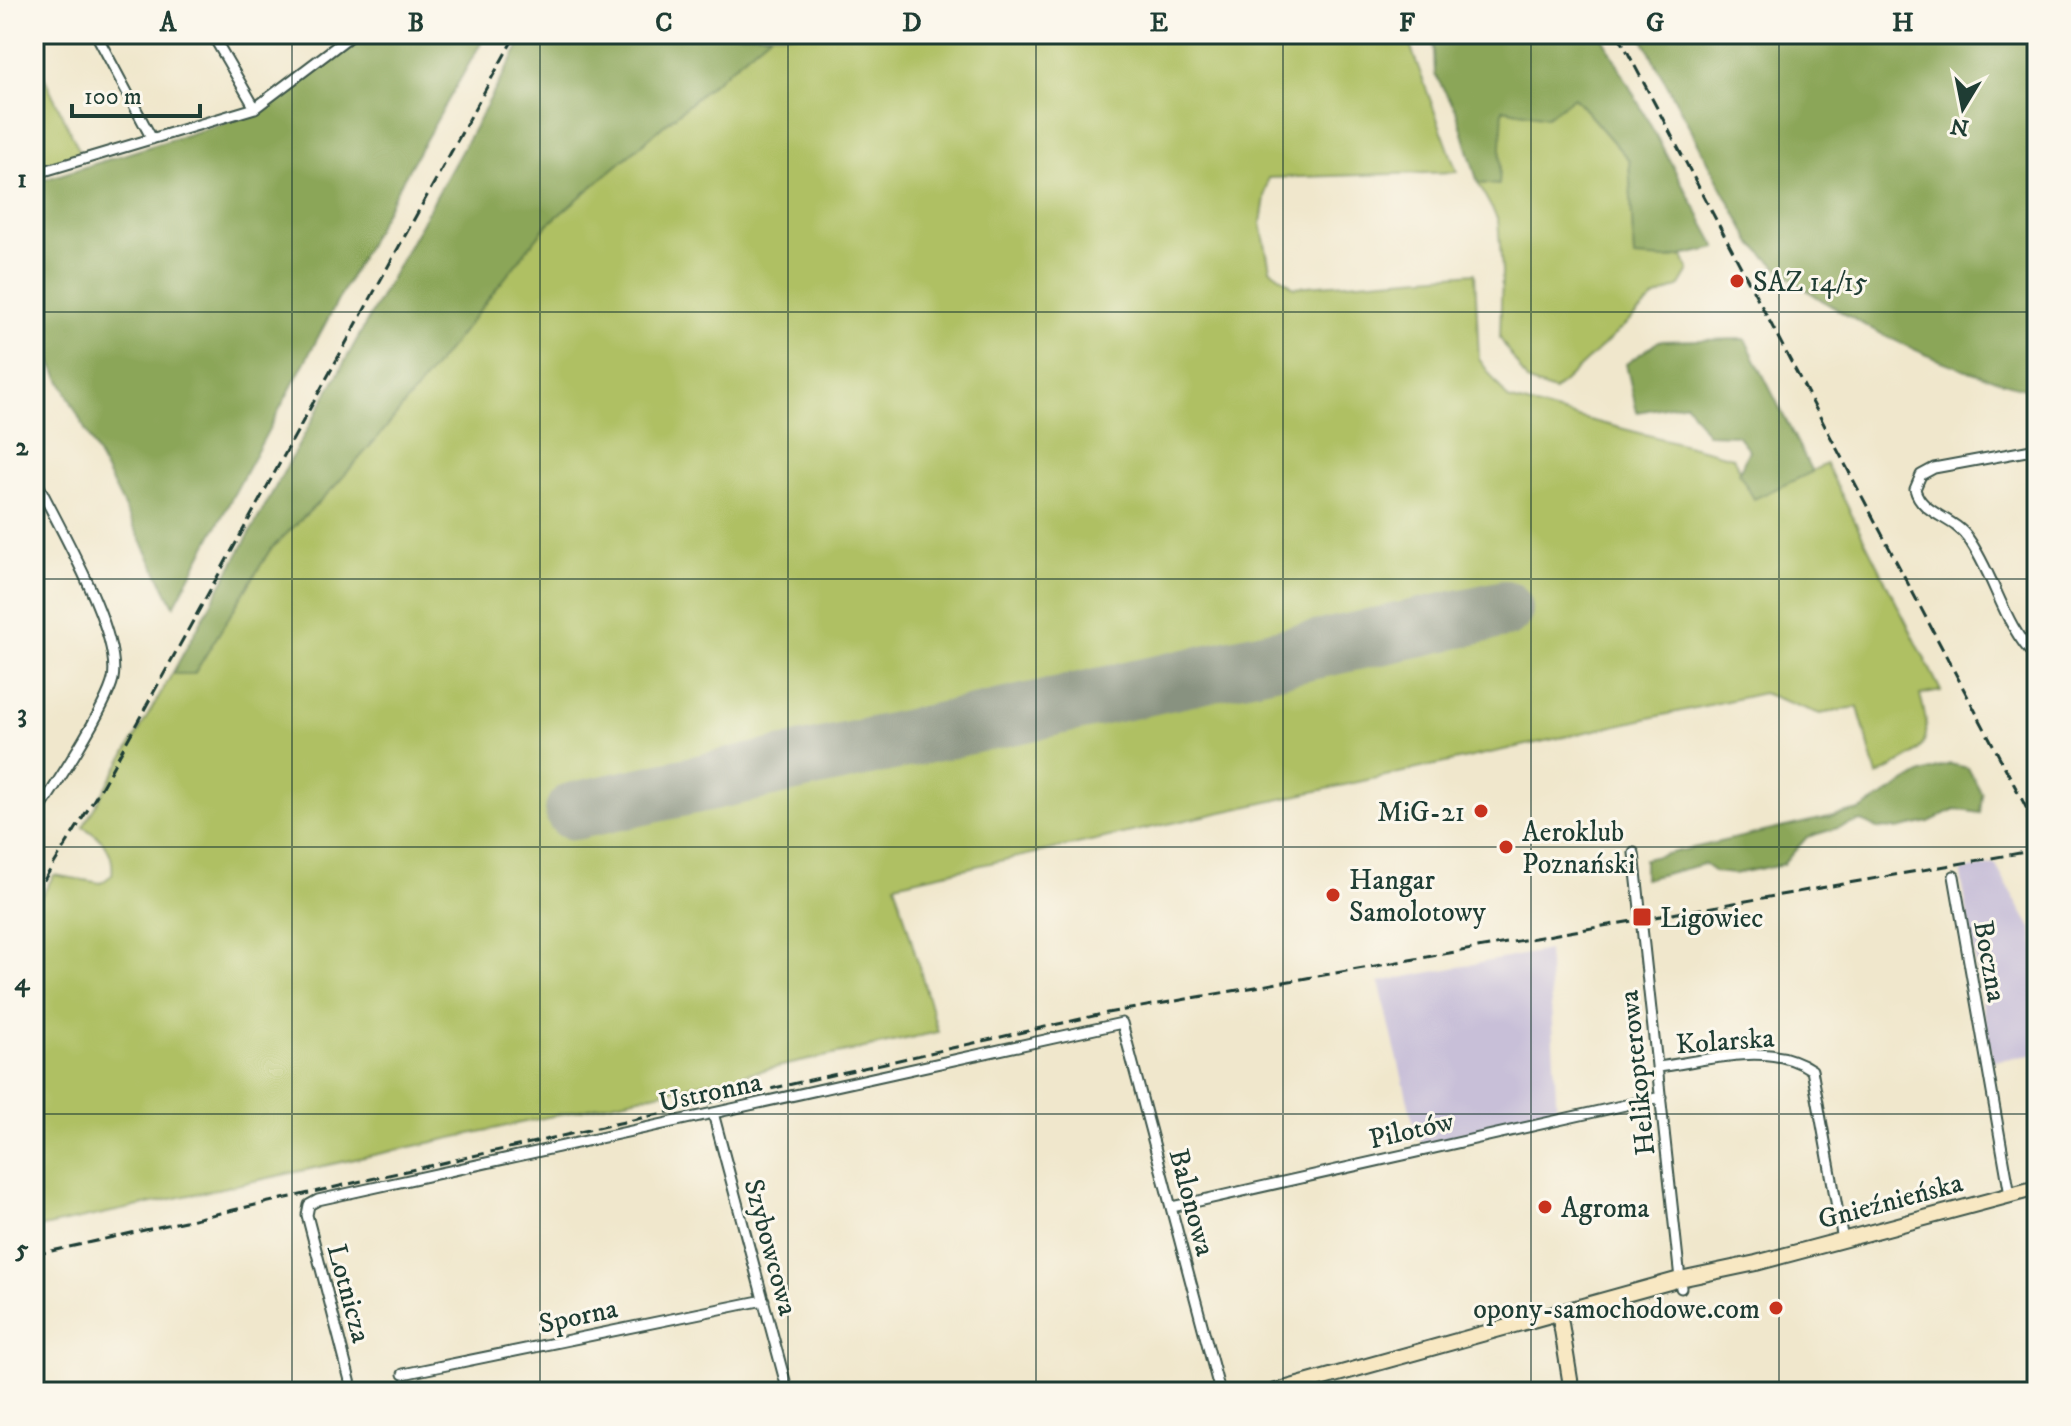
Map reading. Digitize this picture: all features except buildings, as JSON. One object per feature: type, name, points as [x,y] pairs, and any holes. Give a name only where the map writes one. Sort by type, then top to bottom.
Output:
[{"type":"main road","name":"Gnieźnieńska","points":[[1273,1392],[2037,1188]]},
{"type":"main road","points":[[1560,1316],[1572,1392]]},
{"type":"street","points":[[96,34],[152,139]]},
{"type":"street","points":[[212,34],[255,108]]},
{"type":"street","points":[[34,174],[255,108],[353,34]]},
{"type":"street","points":[[2037,449],[1934,468],[1921,475],[1915,489],[1924,506],[1959,527],[1970,541],[2000,605],[2037,659]]},
{"type":"street","points":[[34,476],[105,624],[114,660],[109,691],[34,818]]},
{"type":"street","name":"Helikopterowa","points":[[1634,853],[1680,1283]]},
{"type":"street","name":"Boczna","points":[[1954,876],[2010,1195]]},
{"type":"street","name":"Ustronna","points":[[309,1205],[318,1200],[1122,1023]]},
{"type":"street","name":"Balonowa","points":[[1122,1023],[1220,1392]]},
{"type":"street","name":"Kolarska","points":[[1658,1067],[1765,1054],[1785,1055],[1812,1070],[1843,1240]]},
{"type":"street","name":"Pilotów","points":[[1172,1207],[1661,1097]]},
{"type":"street","name":"Szybowcowa","points":[[713,1113],[788,1392]]},
{"type":"street","name":"Lotnicza","points":[[309,1205],[307,1215],[353,1392]]},
{"type":"street","name":"Sporna","points":[[403,1374],[764,1300]]},
{"type":"shaded area","points":[[1995,864],[2032,930],[2037,958],[2037,1054],[1992,1061],[1961,871]]},
{"type":"shaded area","points":[[1548,950],[1557,1115],[1426,1146],[1417,1138],[1379,982]]},
{"type":"green space","points":[[360,34],[486,34],[398,188],[174,606],[34,328],[34,183],[256,113]]},
{"type":"green space","points":[[526,34],[771,34],[547,225],[385,429],[335,486],[270,550],[194,674],[172,674]]},
{"type":"green space","points":[[771,34],[1406,34],[1457,172],[1268,178],[1261,223],[1270,269],[1294,287],[1475,273],[1479,359],[1508,399],[1733,457],[1754,498],[1826,464],[1941,691],[1920,695],[1926,727],[1921,746],[1905,760],[1877,776],[1858,707],[1820,714],[1763,693],[895,884],[938,1032],[34,1229],[34,909],[54,875],[101,883],[112,875],[112,859],[106,846],[83,827],[172,674],[194,674],[270,550],[335,486],[547,225]]},
{"type":"green space","points":[[1433,34],[1601,34],[1717,248],[1667,259],[1634,257],[1629,160],[1574,97],[1547,117],[1503,109],[1499,185],[1478,183],[1456,110],[1435,75]]},
{"type":"green space","points":[[1640,34],[2037,34],[2037,391],[1962,368],[1884,335],[1846,315],[1778,268],[1751,242]]},
{"type":"green space","points":[[34,56],[82,156],[34,170]]},
{"type":"green space","points":[[1574,97],[1629,160],[1634,256],[1667,259],[1683,256],[1689,271],[1680,286],[1654,298],[1554,391],[1528,382],[1500,338],[1502,271],[1498,220],[1478,183],[1499,185],[1502,109],[1547,117]]},
{"type":"green space","points":[[1745,339],[1812,472],[1754,499],[1739,473],[1749,450],[1737,435],[1707,434],[1686,403],[1637,412],[1626,364],[1659,341]]},
{"type":"green space","points":[[1950,764],[1968,768],[1982,794],[1980,813],[1955,809],[1929,822],[1897,829],[1877,828],[1861,821],[1807,837],[1783,864],[1734,874],[1715,872],[1704,864],[1644,879],[1644,859],[1860,810],[1922,773]]},
{"type":"runway","points":[[574,811],[1504,609]]},
{"type":"railway","points":[[34,896],[100,790],[516,34]]},
{"type":"railway","points":[[1618,34],[2037,828]]},
{"type":"railway","points":[[34,1255],[1107,1013],[2037,850]]},
{"type":"place","name":"SAZ 14/15","points":[[1737,281]]},
{"type":"place","name":"MiG-21","points":[[1481,811]]},
{"type":"place","name":"Aeroklub Poznański","points":[[1506,847]]},
{"type":"place","name":"Hangar Samolotowy","points":[[1333,895]]},
{"type":"place","name":"Ligowiec","points":[[1642,917]]},
{"type":"place","name":"Agroma","points":[[1545,1207]]},
{"type":"place","name":"opony-samochodowe.com","points":[[1776,1308]]}]
